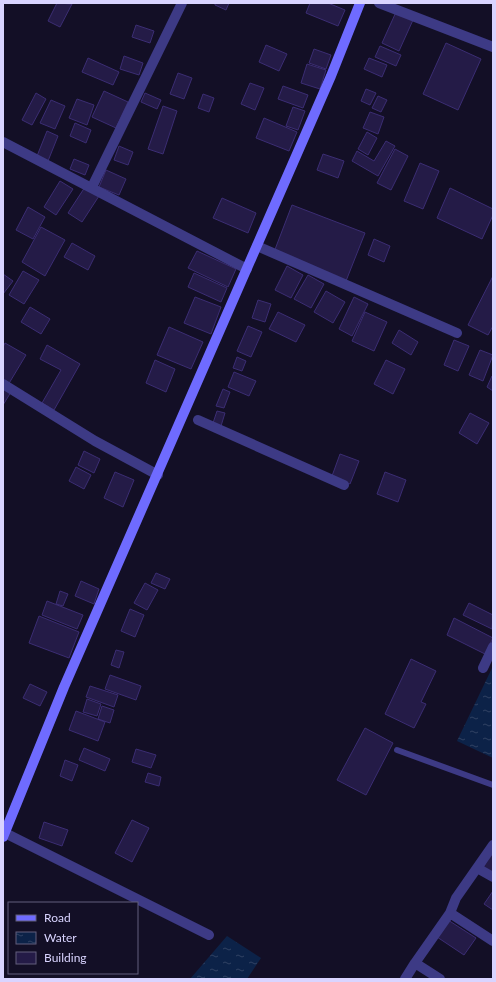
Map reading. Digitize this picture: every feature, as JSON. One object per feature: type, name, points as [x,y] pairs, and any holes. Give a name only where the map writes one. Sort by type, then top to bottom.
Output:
[{"type":"street","points":[[92,187],[182,3]]},
{"type":"street","points":[[210,935],[4,835],[64,687],[158,475],[331,76],[360,3]]},
{"type":"street","points":[[379,3],[493,47]]},
{"type":"street","points":[[3,142],[92,187],[175,233],[247,268]]},
{"type":"street","points":[[257,246],[457,333]]},
{"type":"street","points":[[3,384],[95,441],[158,475]]},
{"type":"street","points":[[198,420],[344,485]]},
{"type":"street","points":[[483,668],[493,647]]},
{"type":"street","points":[[405,979],[450,913],[456,898],[493,845]]},
{"type":"street","points":[[477,868],[493,877]]},
{"type":"street","points":[[450,913],[493,941]]},
{"type":"street","points":[[415,963],[440,979]]},
{"type":"lane","points":[[397,750],[493,785]]},
{"type":"water","points":[[493,666],[493,758],[457,741]]},
{"type":"water","points":[[227,936],[261,958],[247,979],[190,979]]},
{"type":"building","points":[[57,3],[72,4],[60,27],[48,21]]},
{"type":"building","points":[[215,3],[229,3],[226,10],[215,5]]},
{"type":"building","points":[[310,3],[328,3],[345,10],[338,26],[306,13]]},
{"type":"building","points":[[396,12],[413,20],[399,51],[382,43]]},
{"type":"building","points":[[136,25],[154,31],[150,43],[132,37]]},
{"type":"building","points":[[446,43],[481,59],[458,110],[423,94]]},
{"type":"building","points":[[266,45],[287,54],[279,71],[259,62]]},
{"type":"building","points":[[380,46],[401,55],[396,66],[375,57]]},
{"type":"building","points":[[314,49],[331,55],[326,69],[309,63]]},
{"type":"building","points":[[124,56],[143,63],[139,75],[120,69]]},
{"type":"building","points":[[88,58],[119,72],[113,85],[82,72]]},
{"type":"building","points":[[369,58],[387,65],[382,77],[364,69]]},
{"type":"building","points":[[307,64],[326,70],[320,89],[301,83]]},
{"type":"building","points":[[178,73],[192,78],[184,99],[170,94]]},
{"type":"building","points":[[250,83],[264,88],[255,110],[241,104]]},
{"type":"building","points":[[283,86],[308,95],[303,108],[278,99]]},
{"type":"building","points":[[366,89],[376,93],[370,105],[361,101]]},
{"type":"building","points":[[104,91],[128,102],[116,128],[92,117]]},
{"type":"building","points":[[36,93],[46,99],[32,125],[22,120]]},
{"type":"building","points":[[145,93],[161,100],[157,109],[141,102]]},
{"type":"building","points":[[203,94],[214,98],[209,112],[198,108]]},
{"type":"building","points":[[378,96],[387,100],[381,112],[372,108]]},
{"type":"building","points":[[77,99],[94,105],[87,125],[69,118]]},
{"type":"building","points":[[51,100],[65,106],[55,129],[40,123]]},
{"type":"building","points":[[163,106],[177,111],[163,154],[148,149]]},
{"type":"building","points":[[293,107],[305,111],[298,130],[286,126]]},
{"type":"building","points":[[370,112],[384,117],[378,134],[363,128]]},
{"type":"building","points":[[264,118],[297,132],[289,151],[256,138]]},
{"type":"building","points":[[75,123],[91,130],[86,143],[70,136]]},
{"type":"building","points":[[47,131],[58,136],[48,161],[37,156]]},
{"type":"building","points":[[367,132],[377,138],[368,155],[358,149]]},
{"type":"building","points":[[386,141],[395,146],[378,176],[352,161],[357,151],[374,161]]},
{"type":"building","points":[[119,146],[133,152],[128,165],[114,160]]},
{"type":"building","points":[[395,149],[408,156],[391,190],[377,183]]},
{"type":"building","points":[[323,154],[344,161],[338,178],[317,170]]},
{"type":"building","points":[[74,159],[89,165],[85,175],[70,169]]},
{"type":"building","points":[[420,163],[439,171],[423,209],[404,201]]},
{"type":"building","points":[[106,170],[126,179],[119,195],[99,187]]},
{"type":"building","points":[[60,181],[73,189],[56,215],[44,207]]},
{"type":"building","points":[[85,187],[99,196],[82,222],[68,213]]},
{"type":"building","points":[[450,188],[493,209],[493,215],[482,239],[437,218]]},
{"type":"building","points":[[222,198],[256,213],[248,233],[213,218]]},
{"type":"building","points":[[292,205],[365,233],[346,281],[274,252]]},
{"type":"building","points":[[28,207],[45,217],[33,239],[16,230]]},
{"type":"building","points":[[41,227],[65,240],[45,276],[22,262]]},
{"type":"building","points":[[374,239],[390,246],[384,262],[368,255]]},
{"type":"building","points":[[72,243],[95,256],[88,270],[64,257]]},
{"type":"building","points":[[197,251],[236,269],[228,287],[188,268]]},
{"type":"building","points":[[287,266],[303,275],[291,298],[275,290]]},
{"type":"building","points":[[23,271],[39,280],[24,304],[9,295]]},
{"type":"building","points":[[194,273],[227,288],[221,302],[188,287]]},
{"type":"building","points":[[3,274],[13,281],[3,294]]},
{"type":"building","points":[[308,275],[324,284],[311,308],[294,299]]},
{"type":"building","points":[[493,276],[493,326],[488,335],[468,325]]},
{"type":"building","points":[[326,291],[345,302],[333,323],[314,312]]},
{"type":"building","points":[[195,297],[221,307],[211,334],[184,323]]},
{"type":"building","points":[[354,297],[368,304],[352,336],[339,329]]},
{"type":"building","points":[[258,300],[271,304],[265,322],[252,318]]},
{"type":"building","points":[[30,307],[50,319],[41,334],[21,322]]},
{"type":"building","points":[[278,312],[305,325],[296,342],[269,329]]},
{"type":"building","points":[[365,312],[387,322],[374,351],[352,341]]},
{"type":"building","points":[[248,326],[262,332],[251,357],[237,351]]},
{"type":"building","points":[[169,327],[203,342],[191,369],[157,355]]},
{"type":"building","points":[[399,330],[418,342],[411,355],[392,343]]},
{"type":"building","points":[[454,340],[469,346],[458,371],[444,365]]},
{"type":"building","points":[[5,343],[26,355],[8,385],[3,382],[3,347]]},
{"type":"building","points":[[47,345],[80,364],[54,410],[42,403],[61,370],[40,359]]},
{"type":"building","points":[[480,350],[493,355],[483,381],[469,375]]},
{"type":"building","points":[[237,357],[246,361],[242,371],[233,368]]},
{"type":"building","points":[[155,360],[175,369],[166,392],[146,383]]},
{"type":"building","points":[[386,360],[405,369],[393,394],[374,384]]},
{"type":"building","points":[[234,372],[256,381],[249,396],[228,387]]},
{"type":"building","points":[[493,376],[493,391],[487,387]]},
{"type":"building","points":[[3,387],[11,392],[3,405]]},
{"type":"building","points":[[223,389],[230,392],[224,408],[216,406]]},
{"type":"building","points":[[217,411],[225,413],[221,426],[213,423]]},
{"type":"building","points":[[470,413],[489,423],[477,444],[459,433]]},
{"type":"building","points":[[84,451],[100,459],[94,473],[78,465]]},
{"type":"building","points":[[340,454],[359,461],[350,484],[332,476]]},
{"type":"building","points":[[76,467],[91,475],[84,489],[69,481]]},
{"type":"building","points":[[115,472],[134,480],[123,507],[104,498]]},
{"type":"building","points":[[385,472],[406,480],[398,502],[377,494]]},
{"type":"building","points":[[156,573],[170,579],[165,589],[151,583]]},
{"type":"building","points":[[81,581],[99,589],[94,604],[75,596]]},
{"type":"building","points":[[145,583],[158,590],[147,610],[134,603]]},
{"type":"building","points":[[60,591],[68,594],[63,606],[56,604]]},
{"type":"building","points":[[47,601],[83,615],[77,629],[42,615]]},
{"type":"building","points":[[469,603],[493,615],[492,629],[463,615]]},
{"type":"building","points":[[130,609],[144,615],[135,637],[121,631]]},
{"type":"building","points":[[39,616],[79,632],[69,658],[29,643]]},
{"type":"building","points":[[454,618],[493,638],[485,654],[447,635]]},
{"type":"building","points":[[116,650],[124,652],[119,668],[111,665]]},
{"type":"building","points":[[411,659],[436,671],[421,702],[426,704],[414,728],[385,714]]},
{"type":"building","points":[[110,675],[141,686],[136,700],[105,689]]},
{"type":"building","points":[[30,684],[47,692],[40,706],[23,698]]},
{"type":"building","points":[[90,686],[118,695],[114,707],[86,697]]},
{"type":"building","points":[[87,699],[101,704],[97,716],[83,712]]},
{"type":"building","points":[[102,706],[114,710],[110,723],[98,719]]},
{"type":"building","points":[[76,711],[105,722],[98,741],[69,730]]},
{"type":"building","points":[[365,728],[393,743],[366,795],[337,780]]},
{"type":"building","points":[[84,748],[110,759],[105,771],[79,760]]},
{"type":"building","points":[[136,749],[156,755],[151,768],[132,762]]},
{"type":"building","points":[[65,760],[78,765],[72,781],[60,776]]},
{"type":"building","points":[[148,773],[161,777],[159,786],[145,782]]},
{"type":"building","points":[[132,820],[149,828],[132,862],[115,853]]},
{"type":"building","points":[[44,822],[68,830],[62,846],[39,838]]},
{"type":"building","points":[[493,849],[493,873],[483,868]]},
{"type":"building","points":[[493,891],[493,910],[484,904]]},
{"type":"building","points":[[448,920],[476,938],[464,955],[437,937]]}]
